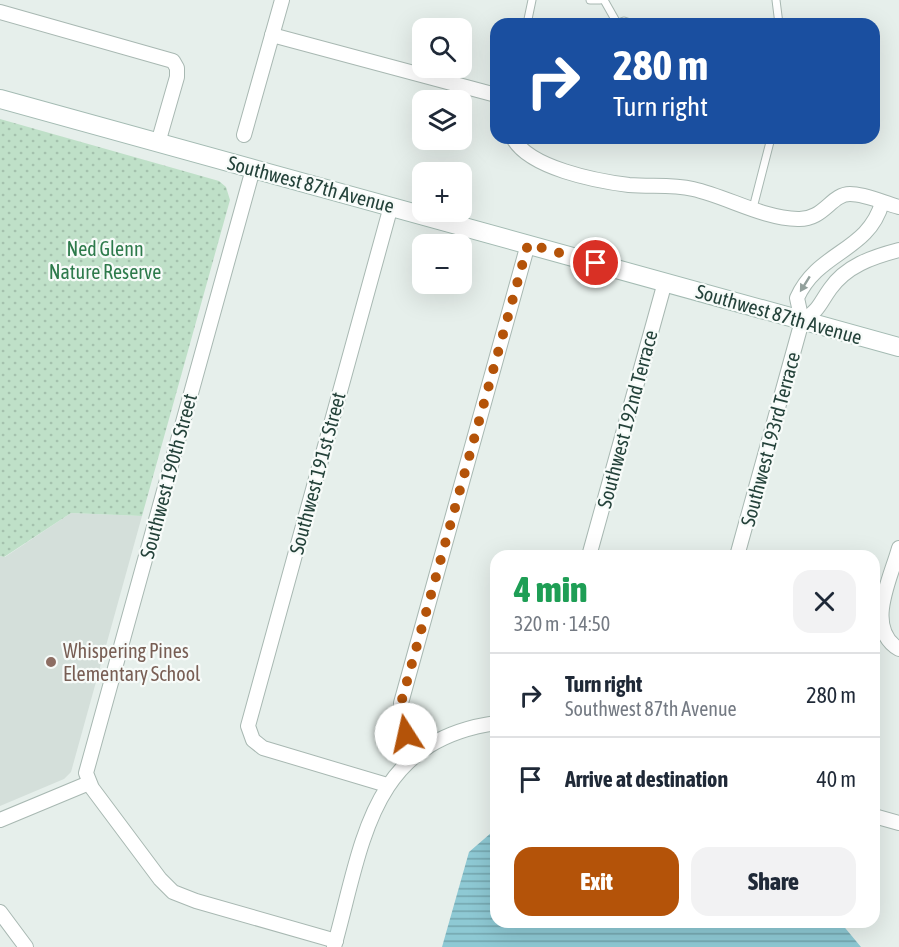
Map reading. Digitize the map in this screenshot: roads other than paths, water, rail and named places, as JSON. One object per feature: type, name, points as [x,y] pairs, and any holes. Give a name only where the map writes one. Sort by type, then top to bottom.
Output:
[{"type":"street","points":[[244,135],[282,0]]},
{"type":"street","points":[[0,12],[164,57],[175,64],[177,77],[158,143]]},
{"type":"street","points":[[272,35],[490,93]]},
{"type":"street","name":"Southwest 87th Avenue","points":[[0,99],[899,347]]},
{"type":"street","points":[[517,144],[522,151],[550,166],[628,184],[693,189],[753,208],[799,219],[815,217],[847,194],[899,207]]},
{"type":"street","name":"Southwest 190th Street","points":[[89,783],[87,767],[254,169]]},
{"type":"street","name":"Southwest 193rd Terrace","points":[[739,550],[802,321],[797,298],[808,278],[871,229],[882,202]]},
{"type":"street","name":"Southwest 191st Street","points":[[387,785],[268,750],[253,740],[249,732],[249,720],[391,206]]},
{"type":"street","points":[[858,240],[868,259]]},
{"type":"street","points":[[419,753],[403,727],[401,703],[528,244]]},
{"type":"street","points":[[802,321],[821,308],[836,282],[868,259],[899,250]]},
{"type":"street","points":[[821,266],[836,282]]},
{"type":"street","name":"Southwest 192nd Terrace","points":[[591,550],[665,282]]},
{"type":"street","points":[[899,548],[882,609],[881,623],[884,635],[899,649]]},
{"type":"street","points":[[0,820],[89,783],[160,879],[173,892],[195,901],[335,944],[369,823],[387,785],[419,753],[466,729],[490,724]]},
{"type":"street","points":[[880,818],[899,823]]},
{"type":"street","points":[[0,912],[26,947]]},
{"type":"lane","points":[[528,18],[532,0]]},
{"type":"lane","points":[[590,0],[602,0],[614,18]]},
{"type":"lane","points":[[776,0],[778,18]]},
{"type":"lane","points":[[753,208],[769,144]]},
{"type":"water","points":[[490,834],[490,928],[845,928],[861,947],[442,947],[469,852]]},
{"type":"place","name":"Whispering Pines Elementary School","points":[[51,662]]},
{"type":"park label","name":"Ned Glenn Nature Reserve","points":[[105,260]]}]
